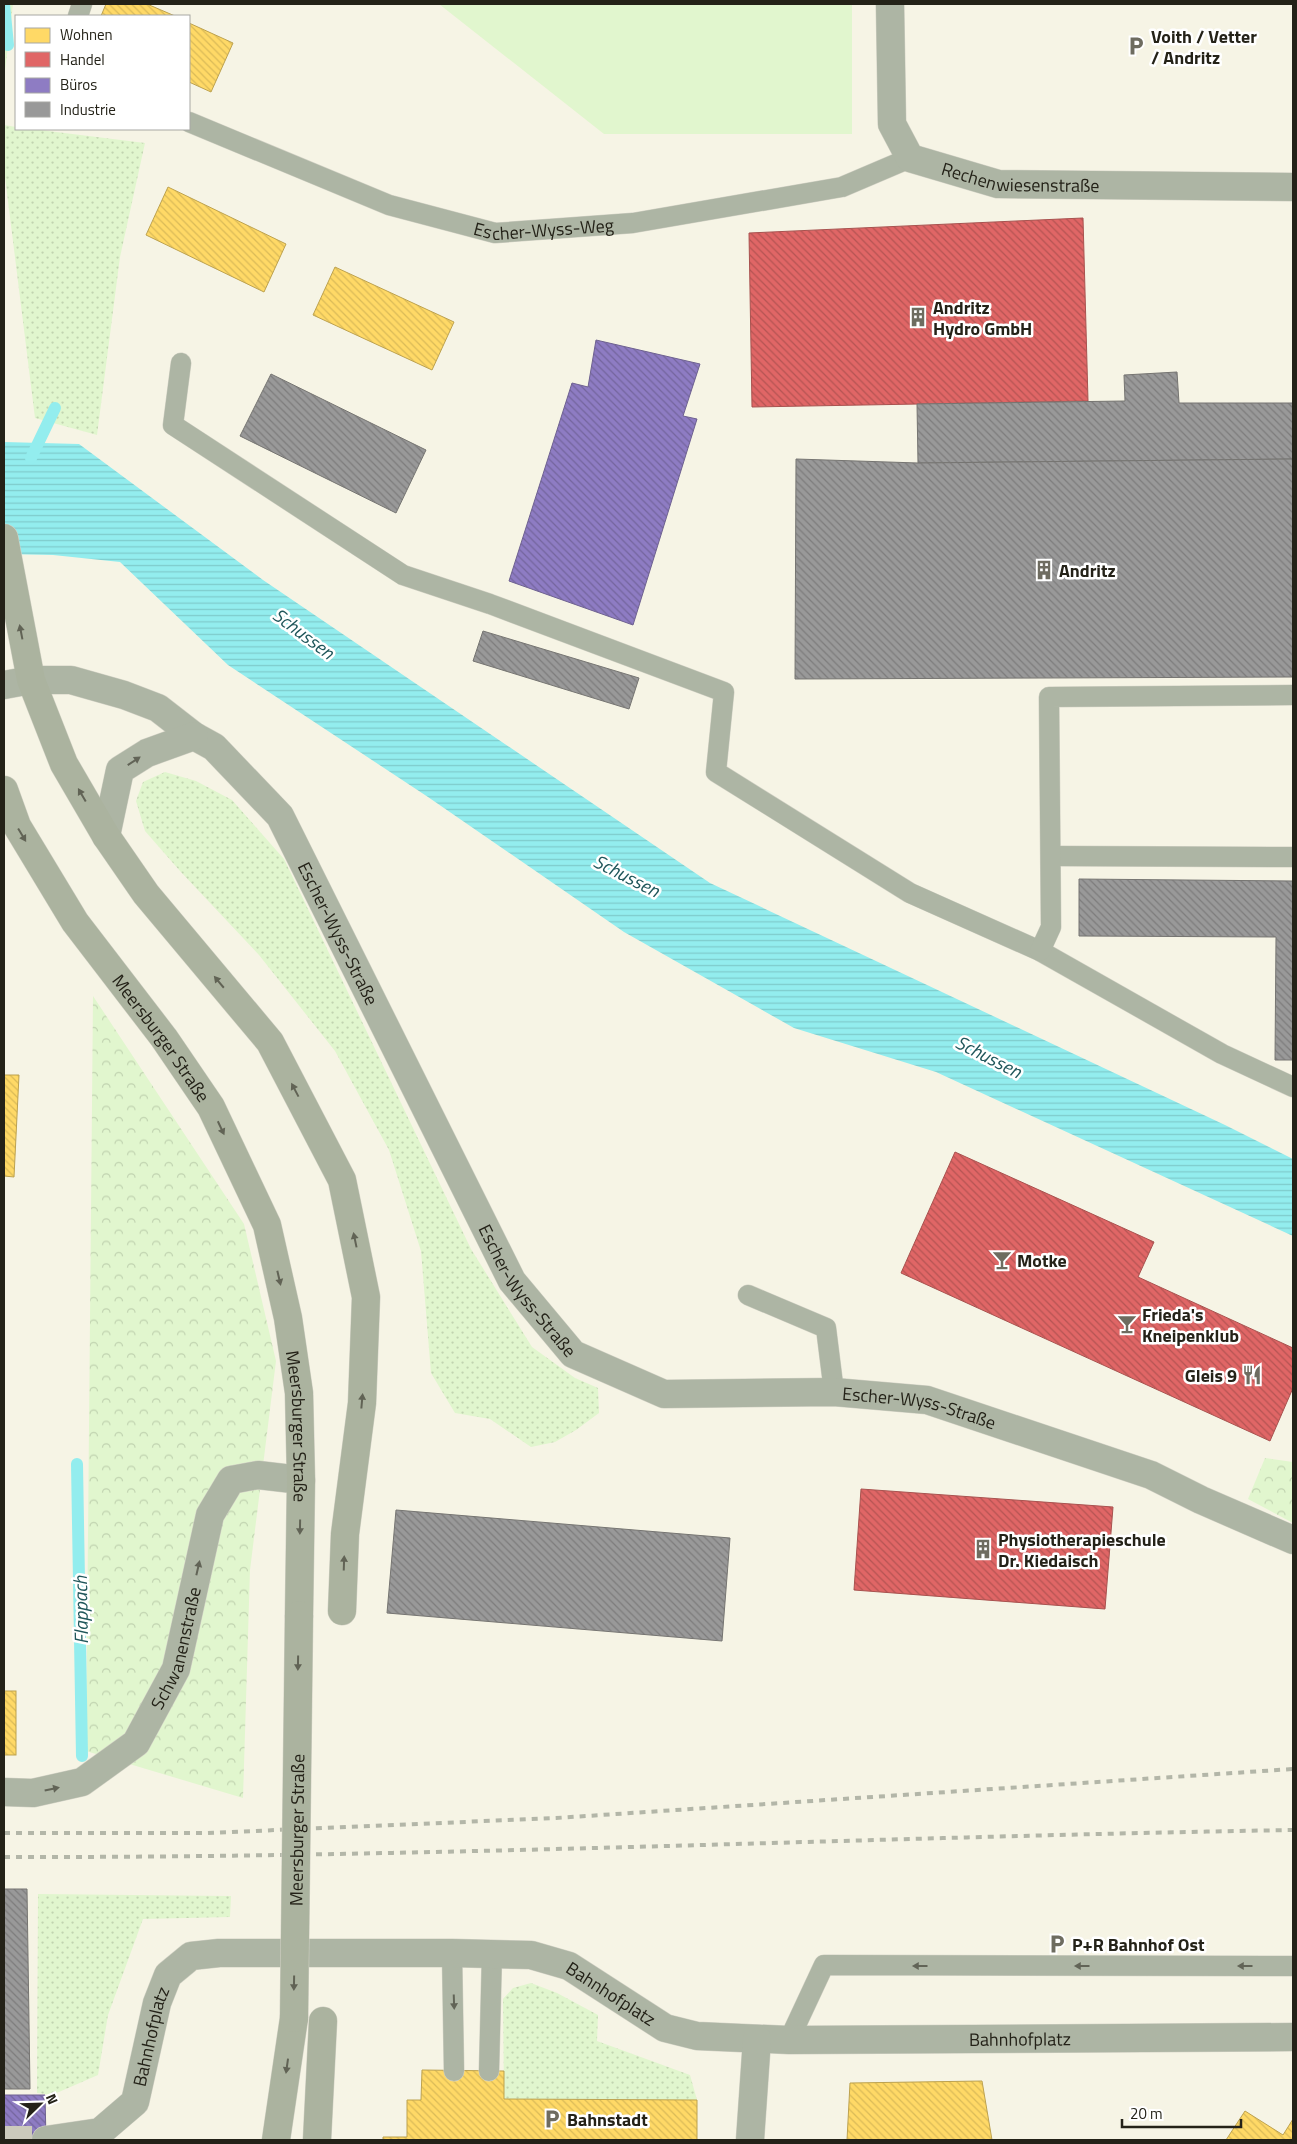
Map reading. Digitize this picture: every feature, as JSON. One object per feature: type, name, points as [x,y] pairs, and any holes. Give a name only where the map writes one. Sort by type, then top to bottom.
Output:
[{"type":"street","points":[[890,4],[892,124],[910,158]]},
{"type":"street","name":"Rechenwiesenstraße","points":[[910,158],[998,184],[1293,187]]},
{"type":"street","points":[[4,538],[31,680],[64,764],[106,836],[146,894],[270,1042],[342,1180],[366,1297],[362,1402],[345,1534],[342,1612]]},
{"type":"street","name":"Escher-Wyss-Straße","points":[[4,685],[31,680],[70,680],[124,695],[158,708],[194,736],[214,746],[280,816],[512,1281],[573,1354],[664,1394],[834,1392],[927,1400],[1152,1475],[1201,1500],[1293,1540]]},
{"type":"street","points":[[106,836],[120,770],[147,753],[194,736]]},
{"type":"street","name":"Meersburger Straße","points":[[4,790],[17,826],[75,922],[164,1038],[212,1107],[267,1225],[288,1318],[299,1393],[301,1480],[294,2018],[276,2140]]},
{"type":"street","name":"Schwanenstraße","points":[[4,1792],[33,1793],[82,1782],[136,1743],[176,1669],[210,1515],[231,1480],[258,1475],[301,1480]]},
{"type":"street","name":"Bahnhofplatz","points":[[46,2140],[100,2132],[135,2102],[158,2003],[168,1975],[191,1956],[220,1952],[531,1955],[569,1966],[665,2028],[698,2036],[756,2040],[1293,2037]]},
{"type":"street","points":[[317,2140],[323,2022]]},
{"type":"street","points":[[750,2140],[756,2040]]},
{"type":"lane","name":"Escher-Wyss-Weg","points":[[190,122],[389,205],[495,233],[633,223],[842,187],[910,158]]},
{"type":"lane","points":[[181,363],[172,425],[403,575],[490,604],[724,692],[716,772],[910,893],[1040,951],[1222,1054],[1293,1087]]},
{"type":"lane","points":[[1040,951],[1051,927],[1049,697],[1293,695]]},
{"type":"lane","points":[[1051,856],[1293,857]]},
{"type":"lane","points":[[748,1294],[826,1328],[834,1392]]},
{"type":"lane","points":[[452,1953],[454,2071]]},
{"type":"lane","points":[[489,2071],[492,1954]]},
{"type":"lane","points":[[789,2040],[824,1965],[1293,1966]]},
{"type":"green space","points":[[4,4],[13,4],[4,79]]},
{"type":"green space","points":[[439,4],[852,4],[852,134],[604,134]]},
{"type":"green space","points":[[4,125],[15,127],[15,130],[40,130],[145,143],[120,257],[97,435],[35,418],[4,169]]},
{"type":"green space","points":[[165,772],[196,781],[232,800],[284,859],[471,1249],[532,1347],[575,1378],[598,1388],[599,1413],[576,1430],[555,1442],[531,1447],[490,1419],[455,1413],[431,1373],[421,1251],[389,1150],[335,1051],[259,955],[145,831],[136,801],[143,782]]},
{"type":"green space","points":[[93,996],[244,1224],[276,1361],[250,1570],[243,1798],[86,1751]]},
{"type":"green space","points":[[1265,1458],[1293,1462],[1293,1523],[1248,1499]]},
{"type":"green space","points":[[38,1894],[231,1896],[230,1917],[143,1919],[108,2015],[98,2075],[52,2095],[37,2093]]},
{"type":"green space","points":[[531,1983],[557,1993],[598,2015],[597,2041],[690,2075],[697,2100],[504,2099],[503,1999],[513,1988]]},
{"type":"water","name":"Schussen","points":[[4,442],[79,444],[263,580],[710,883],[1225,1125],[1293,1159],[1293,1236],[936,1072],[794,1028],[624,932],[428,797],[228,665],[120,562],[53,555],[4,554]]},
{"type":"building: Wohnen","points":[[106,4],[147,4],[173,15],[101,15]]},
{"type":"building: Wohnen","points":[[190,23],[233,43],[211,92],[190,82]]},
{"type":"building: Wohnen","points":[[168,187],[286,244],[264,292],[146,235]]},
{"type":"building: Wohnen","points":[[335,267],[454,322],[432,370],[313,315]]},
{"type":"building: Wohnen","points":[[4,1075],[19,1075],[14,1177],[4,1176]]},
{"type":"building: Wohnen","points":[[4,1691],[16,1691],[16,1755],[4,1755]]},
{"type":"building: Wohnen","name":"Bahnstadt","points":[[422,2070],[504,2071],[504,2099],[697,2100],[697,2140],[383,2140],[383,2137],[407,2137],[407,2100],[421,2100]]},
{"type":"building: Wohnen","points":[[982,2081],[992,2140],[847,2140],[850,2083]]},
{"type":"building: Wohnen","points":[[1245,2111],[1283,2135],[1293,2119],[1293,2140],[1226,2140]]},
{"type":"building: Handel","name":"Andritz Hydro GmbH","points":[[1083,218],[1088,401],[752,407],[749,233]]},
{"type":"building: Handel","points":[[955,1152],[1154,1242],[1138,1277],[1293,1348],[1293,1388],[1270,1441],[901,1273]]},
{"type":"building: Handel","name":"Physiotherapieschule Dr. Kiedaisch","points":[[861,1489],[1113,1507],[1105,1609],[854,1590]]},
{"type":"building: Büros","points":[[596,340],[700,364],[683,416],[697,419],[633,625],[509,581],[572,383],[588,387]]},
{"type":"building: Büros","points":[[4,2095],[45,2095],[46,2140],[4,2140]]},
{"type":"building: Industrie","points":[[1177,372],[1179,403],[1293,403],[1293,459],[918,463],[917,404],[1125,401],[1124,375]]},
{"type":"building: Industrie","points":[[271,374],[426,450],[396,513],[240,436]]},
{"type":"building: Industrie","name":"Andritz","points":[[796,459],[918,463],[1293,459],[1293,677],[795,679]]},
{"type":"building: Industrie","points":[[483,631],[639,678],[629,709],[473,661]]},
{"type":"building: Industrie","points":[[1079,879],[1293,881],[1293,1060],[1275,1060],[1276,937],[1079,936]]},
{"type":"building: Industrie","points":[[396,1510],[730,1538],[722,1641],[387,1613]]},
{"type":"building: Industrie","points":[[4,1889],[27,1889],[30,2089],[4,2089]]},
{"type":"waterway","points":[[4,4],[8,45]]},
{"type":"waterway","points":[[31,458],[55,408]]},
{"type":"waterway","name":"Flappach","points":[[77,1464],[82,1756]]},
{"type":"tunnel","points":[[4,2140],[46,2140]]},
{"type":"railway","points":[[4,1833],[207,1833],[556,1818],[1293,1769]]},
{"type":"railway","points":[[4,1857],[487,1851],[1293,1830]]},
{"type":"place","name":"Voith / Vetter / Andritz","points":[[1136,46]]},
{"type":"place","name":"Andritz Hydro GmbH","points":[[918,317]]},
{"type":"place","name":"Andritz","points":[[1044,570]]},
{"type":"place","name":"Motke","points":[[1002,1260]]},
{"type":"place","name":"Frieda's Kneipenklub","points":[[1127,1324]]},
{"type":"place","name":"Gleis 9","points":[[1252,1375]]},
{"type":"place","name":"Physiotherapieschule Dr. Kiedaisch","points":[[983,1549]]},
{"type":"place","name":"P+R Bahnhof Ost","points":[[1057,1944]]},
{"type":"place","name":"Bahnstadt","points":[[552,2119]]}]
